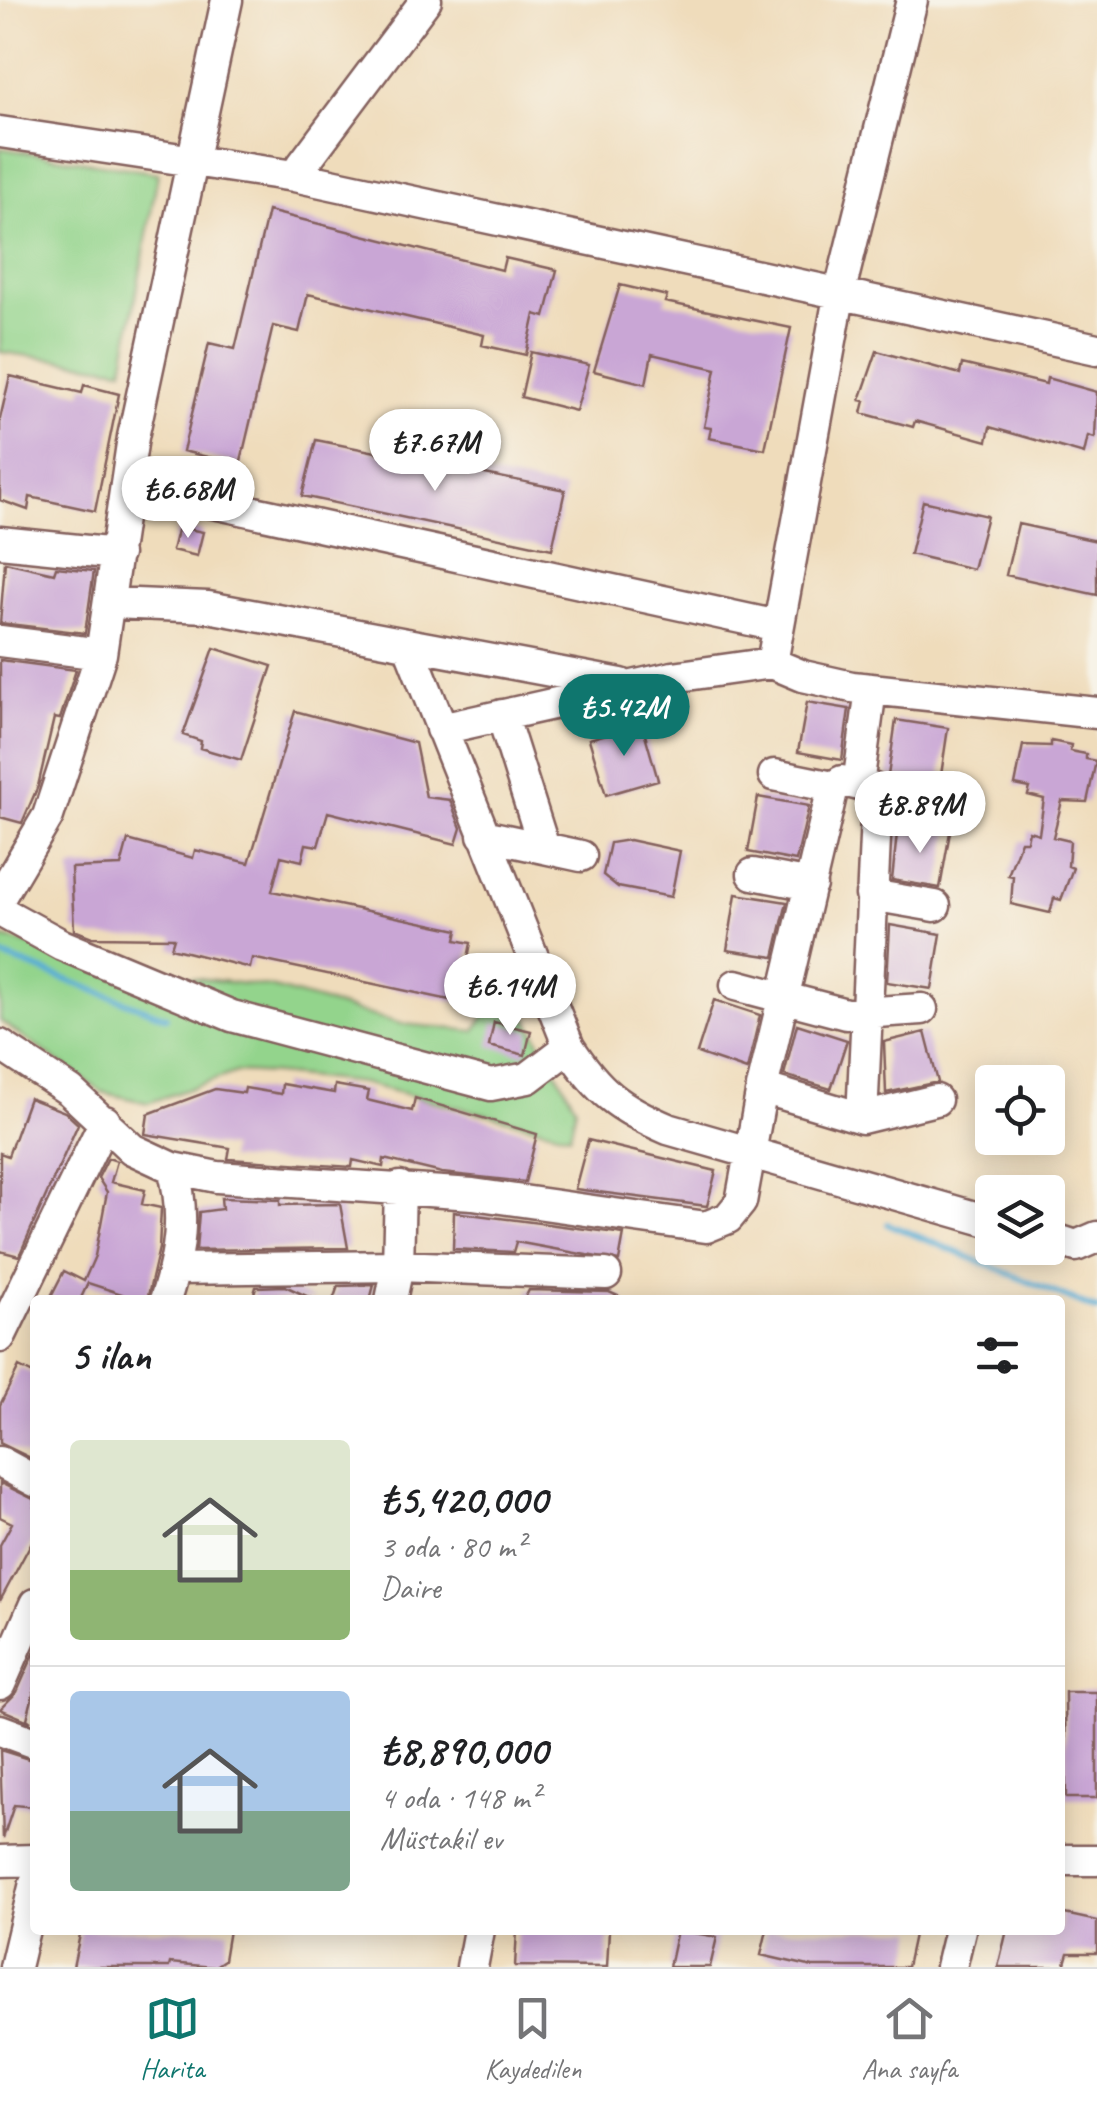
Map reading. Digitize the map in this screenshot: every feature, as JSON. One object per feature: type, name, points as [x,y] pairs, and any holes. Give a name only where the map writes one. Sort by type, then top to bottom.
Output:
[{"type":"street","points":[[227,0],[126,484],[112,603],[101,654],[48,816],[0,898],[62,944],[232,1016],[491,1084],[528,1078],[569,1047]]},
{"type":"street","points":[[294,176],[426,0]]},
{"type":"street","points":[[772,663],[840,291],[912,0]]},
{"type":"street","points":[[0,132],[294,176],[1097,349]]},
{"type":"street","points":[[126,484],[778,626]]},
{"type":"street","points":[[0,542],[117,554]]},
{"type":"street","points":[[112,603],[208,607],[634,686]]},
{"type":"street","points":[[0,641],[101,654]]},
{"type":"street","points":[[408,644],[569,1047],[595,1088],[633,1114],[975,1217]]},
{"type":"street","points":[[441,729],[634,686],[772,663],[803,676],[871,689],[1097,713]]},
{"type":"street","points":[[0,1045],[70,1091],[132,1148],[173,1168],[217,1177],[400,1186],[706,1227],[728,1218],[741,1202],[762,1088],[811,885],[856,789],[871,689]]},
{"type":"street","points":[[502,715],[544,848]]},
{"type":"street","points":[[774,775],[931,806],[945,800]]},
{"type":"street","points":[[856,789],[871,895],[862,1118]]},
{"type":"street","points":[[484,835],[582,856]]},
{"type":"street","points":[[753,874],[811,885]]},
{"type":"street","points":[[871,895],[935,906]]},
{"type":"street","points":[[736,985],[846,1014],[922,1010]]},
{"type":"street","points":[[762,1088],[862,1118],[936,1100]]},
{"type":"street","points":[[15,1325],[104,1121]]},
{"type":"street","points":[[166,1295],[176,1269],[181,1218],[173,1168]]},
{"type":"street","points":[[392,1295],[398,1266],[400,1186]]},
{"type":"street","points":[[1065,1243],[1076,1246],[1097,1237]]},
{"type":"street","points":[[176,1269],[398,1266],[606,1274]]},
{"type":"street","points":[[0,1462],[30,1479]]},
{"type":"street","points":[[0,1684],[30,1617]]},
{"type":"street","points":[[0,1730],[30,1741]]},
{"type":"street","points":[[0,1860],[30,1860]]},
{"type":"street","points":[[1065,1860],[1097,1860]]},
{"type":"street","points":[[15,1967],[30,1903]]},
{"type":"street","points":[[472,1967],[478,1935]]},
{"type":"street","points":[[950,1967],[959,1935]]},
{"type":"green space","points":[[0,148],[158,173],[123,369],[0,352]]},
{"type":"green space","points":[[0,937],[147,972],[270,987],[402,1024],[475,1031],[506,980],[576,1107],[570,1135],[361,1083],[276,1074],[237,1072],[148,1103],[102,1092],[0,1021]]},
{"type":"building","points":[[268,211],[502,270],[505,258],[557,270],[545,317],[535,314],[526,355],[482,345],[484,335],[308,294],[299,332],[273,326],[240,465],[183,451],[209,343],[235,349]]},
{"type":"building","points":[[620,285],[667,296],[665,302],[791,328],[765,449],[709,438],[711,428],[704,427],[716,369],[652,354],[646,384],[594,371]]},
{"type":"building","points":[[877,351],[960,374],[962,364],[1046,384],[1047,378],[1097,392],[1095,438],[1088,436],[1084,454],[990,427],[987,441],[915,421],[913,427],[862,413],[865,401],[860,400]]},
{"type":"building","points":[[531,352],[589,365],[576,411],[521,397]]},
{"type":"building","points":[[10,376],[82,393],[84,385],[119,394],[95,511],[30,497],[28,510],[0,500],[0,419]]},
{"type":"building","points":[[316,440],[565,490],[552,549],[302,496]]},
{"type":"building","points":[[923,501],[987,516],[973,569],[910,554]]},
{"type":"building","points":[[1018,524],[1097,541],[1097,595],[1006,575]]},
{"type":"building","points":[[178,527],[203,532],[197,556],[172,550]]},
{"type":"building","points":[[5,562],[54,573],[56,567],[94,571],[85,633],[0,623]]},
{"type":"building","points":[[214,648],[272,666],[241,760],[200,748],[201,741],[183,735]]},
{"type":"building","points":[[0,660],[76,670],[60,719],[54,718],[38,786],[22,823],[0,817]]},
{"type":"building","points":[[807,702],[849,709],[842,760],[798,752]]},
{"type":"building","points":[[295,711],[415,743],[426,797],[450,800],[461,828],[456,844],[328,812],[318,846],[306,844],[302,861],[281,856],[272,891],[458,930],[456,940],[471,943],[459,1002],[252,958],[250,968],[171,948],[174,938],[92,937],[74,930],[71,868],[121,866],[128,840],[193,858],[195,850],[249,863]]},
{"type":"building","points":[[896,720],[948,728],[940,782],[888,776]]},
{"type":"building","points":[[642,724],[658,780],[606,795],[589,739]]},
{"type":"building","points":[[1051,741],[1071,745],[1070,751],[1096,761],[1087,802],[1062,801],[1053,837],[1070,841],[1068,866],[1073,868],[1061,900],[1054,898],[1050,913],[1011,904],[1013,876],[1008,875],[1021,841],[1027,841],[1029,831],[1039,834],[1044,799],[1028,795],[1030,788],[1015,785],[1023,745],[1051,746]]},
{"type":"building","points":[[758,797],[809,806],[796,861],[748,852]]},
{"type":"building","points":[[898,824],[950,832],[940,888],[892,880]]},
{"type":"building","points":[[629,840],[680,851],[671,897],[618,887],[603,875],[610,843]]},
{"type":"building","points":[[736,894],[787,902],[774,957],[727,950]]},
{"type":"building","points":[[890,925],[941,934],[932,989],[887,982]]},
{"type":"building","points":[[714,1000],[760,1015],[747,1070],[697,1053]]},
{"type":"building","points":[[494,1022],[531,1031],[525,1055],[489,1046]]},
{"type":"building","points":[[797,1024],[847,1040],[831,1089],[784,1075]]},
{"type":"building","points":[[925,1032],[938,1082],[886,1093],[884,1042]]},
{"type":"building","points":[[282,1084],[334,1093],[335,1085],[369,1091],[367,1100],[412,1111],[415,1098],[537,1134],[525,1182],[442,1173],[384,1159],[383,1167],[353,1160],[352,1167],[228,1159],[230,1148],[145,1134],[148,1114],[215,1089],[244,1093],[245,1088],[281,1094]]},
{"type":"building","points":[[29,1098],[65,1112],[78,1124],[19,1256],[0,1251],[0,1153],[8,1156]]},
{"type":"building","points":[[588,1140],[716,1171],[707,1206],[575,1189]]},
{"type":"building","points":[[108,1158],[117,1161],[111,1182],[145,1190],[142,1204],[161,1208],[159,1248],[148,1295],[122,1295],[88,1283],[82,1295],[52,1295],[64,1271],[84,1281],[95,1256],[107,1192],[98,1178]]},
{"type":"building","points":[[221,1198],[280,1200],[280,1205],[340,1204],[348,1248],[196,1250],[199,1212],[222,1209]]},
{"type":"building","points":[[454,1212],[624,1234],[619,1261],[516,1242],[513,1252],[453,1249]]},
{"type":"building","points":[[374,1285],[371,1295],[335,1295],[338,1286]]},
{"type":"building","points":[[285,1286],[304,1295],[254,1295],[256,1287]]},
{"type":"building","points":[[529,1290],[616,1295],[526,1295]]},
{"type":"building","points":[[19,1367],[30,1372],[30,1458],[0,1443],[0,1405]]},
{"type":"building","points":[[0,1483],[30,1498],[30,1545],[0,1601],[0,1545],[12,1523],[0,1517]]},
{"type":"building","points":[[30,1662],[30,1722],[0,1709],[17,1692]]},
{"type":"building","points":[[1065,1692],[1097,1692],[1097,1798],[1066,1798]]},
{"type":"building","points":[[0,1750],[30,1759],[30,1807],[14,1805],[3,1838]]},
{"type":"building","points":[[1065,1914],[1097,1921],[1097,1953],[1068,1953],[1064,1967],[998,1967],[1006,1935],[1065,1935]]},
{"type":"building","points":[[80,1935],[228,1935],[224,1960],[214,1967],[170,1963],[169,1967],[73,1967]]},
{"type":"building","points":[[517,1935],[609,1935],[607,1967],[515,1966]]},
{"type":"building","points":[[676,1935],[717,1937],[710,1967],[669,1967]]},
{"type":"building","points":[[766,1935],[914,1935],[907,1967],[813,1967],[761,1955]]},
{"type":"waterway","points":[[0,955],[166,1017]]},
{"type":"waterway","points":[[888,1224],[1061,1295]]},
{"type":"waterway","points":[[1065,1297],[1097,1310]]}]
